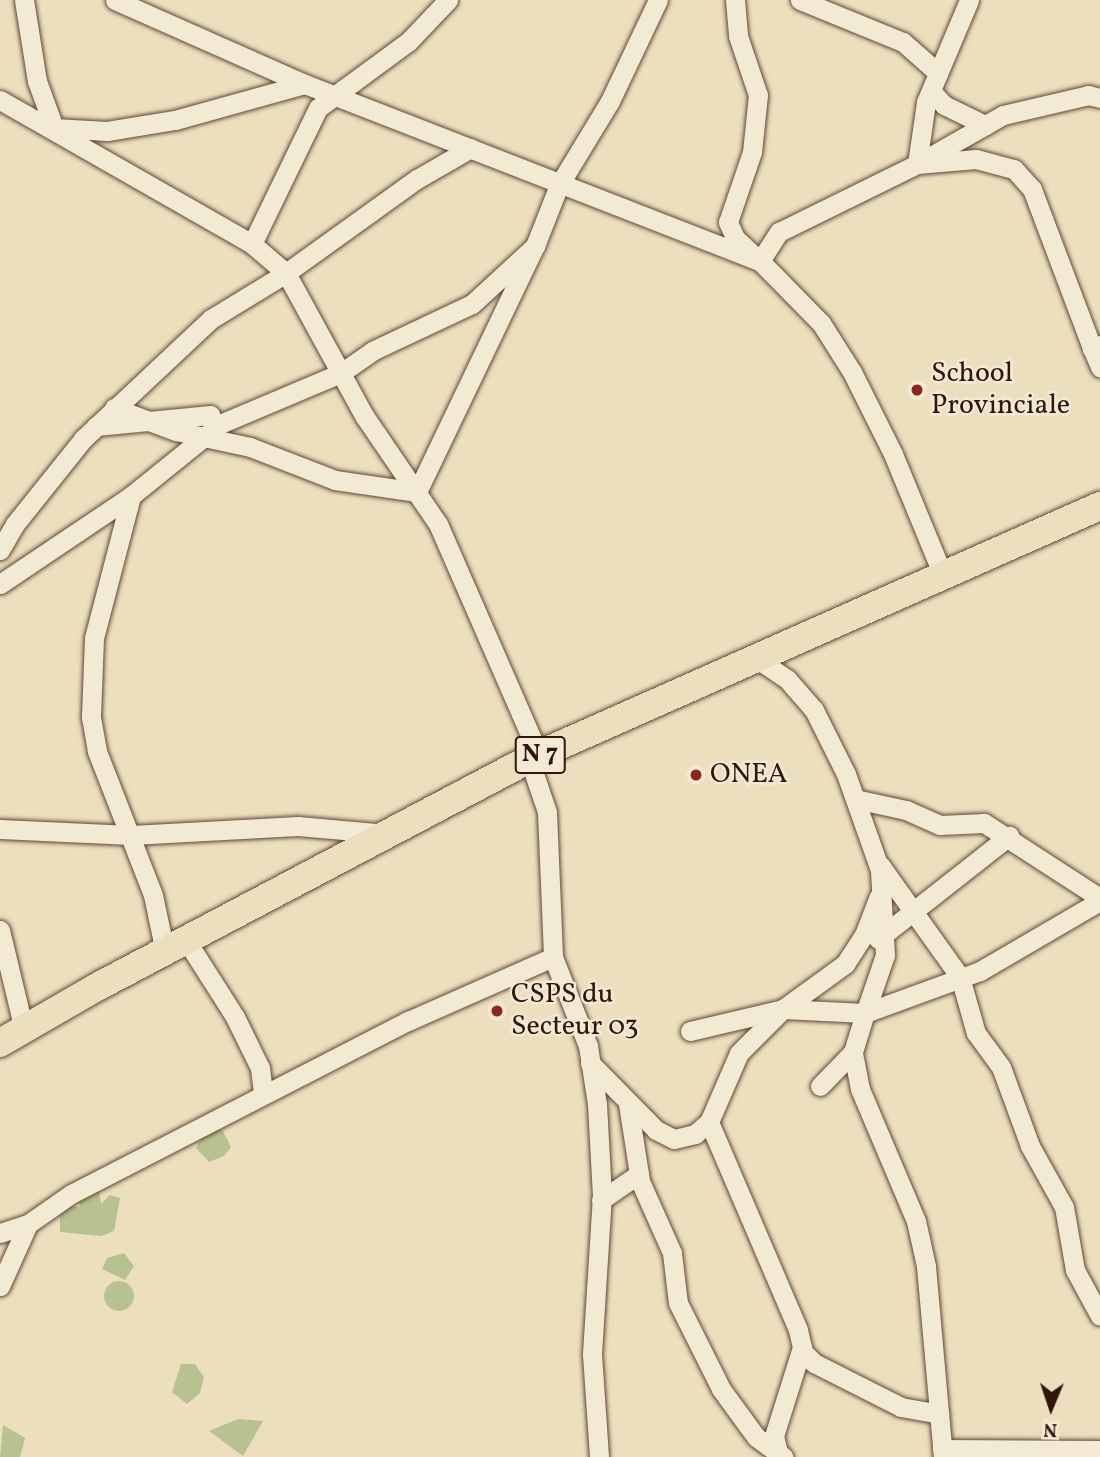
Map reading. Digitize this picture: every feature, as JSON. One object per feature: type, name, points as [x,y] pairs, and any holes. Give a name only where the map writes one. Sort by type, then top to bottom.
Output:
[{"type":"highway","name":"N 7","points":[[12,1037],[175,946],[534,757],[942,573],[1100,506]]},
{"type":"street","points":[[24,0],[37,81],[54,128]]},
{"type":"street","points":[[115,0],[305,84],[335,93],[559,185],[760,261]]},
{"type":"street","points":[[252,244],[318,108],[408,42],[448,0]]},
{"type":"street","points":[[417,492],[535,246],[559,185],[610,101],[658,0]]},
{"type":"street","points":[[735,0],[738,36],[758,95],[752,152],[729,222],[736,238],[821,323],[852,372],[893,454],[942,573]]},
{"type":"street","points":[[800,0],[903,42],[934,82],[944,105],[985,125]]},
{"type":"street","points":[[917,164],[934,82],[969,0]]},
{"type":"street","points":[[54,128],[107,131],[175,120],[305,84]]},
{"type":"street","points":[[760,261],[779,232],[917,164],[1003,115],[1088,95],[1100,97]]},
{"type":"street","points":[[0,100],[54,128],[252,244],[286,273],[365,417],[438,524],[534,757],[547,812],[553,957],[590,1063],[601,1200],[592,1354],[599,1457]]},
{"type":"street","points":[[0,550],[15,524],[96,426],[211,319],[286,273],[417,179],[471,148]]},
{"type":"street","points":[[917,164],[976,159],[1014,169],[1032,189],[1096,346],[1100,367]]},
{"type":"street","points":[[0,584],[131,496],[220,424],[341,373],[372,351],[472,304],[535,246]]},
{"type":"street","points":[[114,408],[201,438],[250,447],[335,480],[417,492]]},
{"type":"street","points":[[96,426],[210,415]]},
{"type":"street","points":[[131,496],[93,638],[91,716],[97,751],[152,895],[175,946],[235,1017],[260,1068],[263,1094]]},
{"type":"street","points":[[754,657],[787,679],[814,710],[855,799],[877,861],[885,956],[853,1052],[820,1086]]},
{"type":"street","points":[[690,1031],[783,1009],[865,1013],[960,977],[1038,940],[1079,910],[1100,900],[1009,836],[984,823],[940,824],[895,807],[855,799]]},
{"type":"street","points":[[0,829],[131,835],[298,826],[387,834]]},
{"type":"street","points":[[590,1063],[656,1130],[674,1139],[695,1134],[709,1122],[739,1053],[783,1009],[1009,836]]},
{"type":"street","points":[[877,861],[914,909],[960,977],[976,1033],[1001,1067],[1030,1146],[1064,1207],[1075,1270],[1100,1316]]},
{"type":"street","points":[[845,964],[864,935],[881,890]]},
{"type":"street","points":[[0,930],[12,1037]]},
{"type":"street","points":[[938,984],[944,955]]},
{"type":"street","points":[[0,1233],[28,1224],[71,1194],[263,1094],[482,985],[553,957]]},
{"type":"street","points":[[853,1052],[860,1089],[916,1221],[934,1325],[942,1453],[1096,1452]]},
{"type":"street","points":[[627,1103],[639,1174],[672,1253],[678,1303],[721,1389],[756,1437],[781,1454]]},
{"type":"street","points":[[709,1122],[802,1347],[814,1363],[901,1407],[939,1415]]},
{"type":"street","points":[[601,1200],[639,1174]]},
{"type":"street","points":[[0,1286],[28,1224]]},
{"type":"street","points":[[781,1454],[777,1423],[802,1347]]},
{"type":"green space","points":[[207,1125],[223,1131],[231,1147],[224,1156],[209,1162],[196,1148]]},
{"type":"green space","points":[[98,1187],[101,1204],[110,1195],[120,1198],[114,1231],[101,1236],[60,1232],[60,1205],[80,1207],[79,1195]]},
{"type":"green space","points":[[124,1253],[134,1266],[125,1280],[102,1269],[107,1258]]},
{"type":"green space","points":[[119,1281],[130,1285],[134,1296],[130,1307],[119,1311],[108,1307],[104,1296],[108,1285]]},
{"type":"green space","points":[[181,1364],[195,1364],[204,1377],[200,1393],[187,1404],[172,1392]]},
{"type":"green space","points":[[238,1419],[263,1421],[243,1456],[209,1431]]},
{"type":"green space","points":[[3,1425],[25,1438],[20,1457],[0,1457]]},
{"type":"place","name":"School Provinciale","points":[[917,390]]},
{"type":"place","name":"ONEA","points":[[696,775]]},
{"type":"place","name":"CSPS du Secteur 03","points":[[497,1011]]}]
